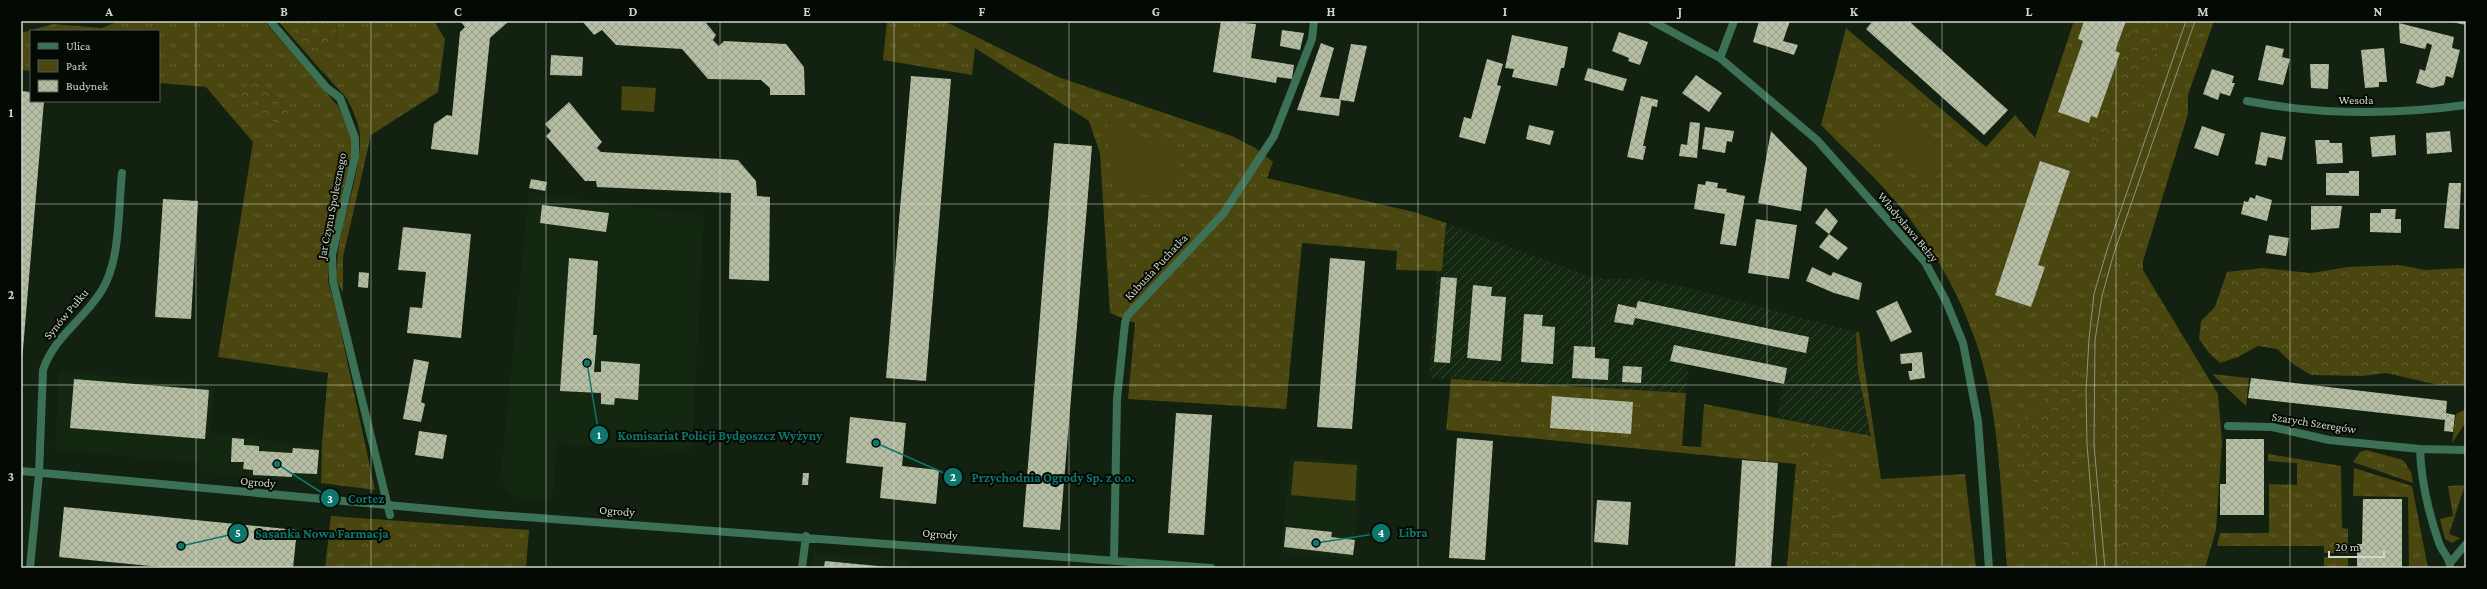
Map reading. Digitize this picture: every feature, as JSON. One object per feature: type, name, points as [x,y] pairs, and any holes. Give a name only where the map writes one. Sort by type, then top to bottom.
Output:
[{"type":"street","name":"Jar Czynu Społecznego","points":[[270,21],[327,88],[340,98],[355,138],[355,156],[332,255],[333,281],[386,506],[390,515]]},
{"type":"street","name":"Kubusia Puchatka","points":[[1114,560],[1117,399],[1127,316],[1223,214],[1274,136],[1312,39],[1314,21]]},
{"type":"street","name":"Władysława Bełzy","points":[[1652,21],[1720,58],[1817,140],[1925,262],[1946,301],[1963,343],[1978,421],[1989,568]]},
{"type":"street","points":[[1720,58],[1734,21]]},
{"type":"street","name":"Wesoła","points":[[2247,101],[2281,107],[2349,114],[2466,106]]},
{"type":"street","name":"Synów Pułku","points":[[30,568],[39,474],[44,370],[49,354],[102,291],[110,275],[122,173]]},
{"type":"street","name":"Szarych Szeregów","points":[[2228,426],[2272,428],[2329,440],[2420,449],[2466,450]]},
{"type":"street","points":[[2420,449],[2422,473],[2439,544],[2450,565],[2466,544]]},
{"type":"street","name":"Ogrody","points":[[21,471],[39,474],[386,506],[806,536],[1211,568]]},
{"type":"street","points":[[802,568],[806,536]]},
{"type":"shaded area","points":[[529,192],[704,216],[692,451],[557,444],[552,499],[512,497],[500,480]]},
{"type":"shaded area","points":[[1446,223],[1594,278],[1640,279],[1682,286],[1856,332],[1858,372],[1872,437],[1777,417],[1783,384],[1689,364],[1686,393],[1429,378],[1437,271],[1442,271]]},
{"type":"shaded area","points":[[59,371],[215,385],[210,433],[319,447],[321,483],[199,472],[200,463],[55,450]]},
{"type":"shaded area","points":[[1290,457],[1360,462],[1354,559],[1281,553]]},
{"type":"shaded area","points":[[814,553],[908,561],[907,568],[813,568]]},
{"type":"green space","points":[[120,21],[264,21],[338,106],[352,138],[351,156],[329,252],[328,281],[337,314],[375,490],[321,483],[322,443],[328,373],[218,357],[253,142],[206,87],[160,83],[160,30],[32,30],[53,24],[101,28]]},
{"type":"green space","points":[[278,21],[337,21],[336,39],[320,48],[320,63],[325,75]]},
{"type":"green space","points":[[337,21],[434,21],[445,39],[438,92],[371,135],[343,257],[343,293],[337,279],[337,261],[339,244],[356,174],[359,157],[360,134],[355,115],[349,103],[326,74],[320,62],[320,48],[336,39]]},
{"type":"green space","points":[[887,21],[944,21],[1058,77],[1232,136],[1255,148],[1273,162],[1267,178],[1414,212],[1446,223],[1442,271],[1396,270],[1397,251],[1302,243],[1286,409],[1128,399],[1135,323],[1110,313],[1100,153],[1089,121],[975,48],[972,75],[883,60]]},
{"type":"green space","points":[[2074,21],[2214,21],[2188,95],[2188,114],[2143,261],[2143,270],[2218,394],[2222,442],[2216,530],[2205,568],[2007,568],[2000,476],[1992,408],[1982,362],[1966,315],[1931,249],[1903,210],[1874,177],[1821,125],[1846,28],[1986,147],[2015,115],[2035,138]]},
{"type":"green space","points":[[2135,21],[2167,21],[2120,150],[2091,140]]},
{"type":"green space","points":[[30,30],[30,71],[21,70],[21,33]]},
{"type":"green space","points":[[255,80],[279,98],[291,112],[279,123],[270,120],[239,95],[241,89]]},
{"type":"green space","points":[[622,86],[656,88],[654,112],[621,110]]},
{"type":"green space","points":[[1898,120],[1955,155],[1928,185],[1877,142]]},
{"type":"green space","points":[[1108,123],[1176,150],[1180,163],[1163,198],[1113,190],[1108,143]]},
{"type":"green space","points":[[2400,265],[2425,270],[2466,268],[2466,384],[2439,385],[2386,373],[2362,376],[2311,375],[2293,364],[2277,349],[2258,346],[2238,357],[2220,363],[2209,353],[2199,339],[2201,321],[2215,307],[2227,272],[2263,268],[2311,273],[2348,267]]},
{"type":"green space","points":[[2135,272],[2181,362],[2186,399],[2152,418],[2147,446],[2152,477],[2171,498],[2180,568],[2121,568],[2123,500],[2111,478],[2101,429],[2106,376],[2102,344],[2109,310],[2120,281],[2126,273]]},
{"type":"green space","points":[[1856,332],[1859,332],[1881,479],[1965,474],[1976,568],[1787,568],[1796,464],[1446,430],[1451,379],[1686,393],[1682,446],[1701,447],[1704,404],[1871,436],[1858,372]]},
{"type":"green space","points":[[2071,350],[2079,355],[2080,370],[2075,400],[2077,468],[2073,491],[2074,515],[2081,533],[2087,568],[2060,568],[2064,540],[2050,529],[2043,519],[2041,507],[2043,489],[2025,474],[2027,453],[2021,435],[2020,420],[2036,412],[2053,386],[2065,359]]},
{"type":"green space","points":[[2212,374],[2249,378],[2246,406]]},
{"type":"green space","points":[[2466,409],[2466,422],[2452,443],[2456,414]]},
{"type":"green space","points":[[1800,434],[1808,434],[1819,449],[1832,481],[1837,514],[1838,568],[1787,568]]},
{"type":"green space","points":[[2366,450],[2403,460],[2411,472],[2413,483],[2353,462],[2360,452]]},
{"type":"green space","points":[[2268,454],[2341,466],[2342,528],[2348,529],[2348,553],[2324,553],[2324,546],[2217,546],[2220,533],[2269,533],[2269,484],[2297,485],[2297,463],[2268,461]]},
{"type":"green space","points":[[1294,461],[1357,465],[1355,501],[1291,495]]},
{"type":"green space","points":[[2354,468],[2412,486],[2428,568],[2409,568],[2408,497],[2353,496]]},
{"type":"green space","points":[[2465,485],[2449,534],[2460,538],[2452,543],[2445,539],[2440,519],[2453,516],[2448,486]]},
{"type":"green space","points":[[331,516],[529,530],[526,568],[325,568]]},
{"type":"green space","points":[[2324,557],[2348,557],[2348,568],[2324,568]]},
{"type":"building","points":[[460,21],[508,22],[490,38],[478,155],[431,149],[434,124],[447,115],[452,116],[460,32],[465,27]]},
{"type":"building","points":[[582,21],[700,21],[706,23],[716,35],[713,40],[719,46],[724,41],[786,44],[804,67],[805,95],[770,95],[770,88],[761,80],[708,79],[682,49],[616,45],[602,30],[594,35]]},
{"type":"building","points":[[1221,21],[1256,24],[1251,58],[1294,65],[1292,79],[1277,77],[1276,83],[1213,72]]},
{"type":"building","points":[[1759,21],[1790,21],[1783,41],[1798,45],[1794,55],[1753,42]]},
{"type":"building","points":[[1873,21],[1909,21],[2008,110],[1984,135],[1866,29]]},
{"type":"building","points":[[2084,21],[2126,21],[2115,51],[2120,53],[2097,118],[2091,116],[2089,123],[2058,112],[2083,41],[2078,39]]},
{"type":"building","points":[[2466,21],[2466,25],[2452,22]]},
{"type":"building","points":[[2399,23],[2454,37],[2452,48],[2460,50],[2453,78],[2446,76],[2444,85],[2432,88],[2416,83],[2420,69],[2425,71],[2432,45],[2427,43],[2425,49],[2400,43]]},
{"type":"building","points":[[1282,30],[1304,33],[1300,50],[1280,46]]},
{"type":"building","points":[[1619,32],[1648,42],[1640,65],[1628,61],[1629,58],[1612,51]]},
{"type":"building","points":[[1512,35],[1568,47],[1564,68],[1561,68],[1557,86],[1512,77],[1514,69],[1505,68]]},
{"type":"building","points":[[1321,43],[1334,48],[1320,97],[1339,99],[1351,44],[1367,46],[1354,102],[1341,100],[1339,116],[1297,110]]},
{"type":"building","points":[[2266,45],[2284,49],[2282,57],[2290,59],[2283,85],[2258,80]]},
{"type":"building","points":[[2384,48],[2387,82],[2379,82],[2379,87],[2365,88],[2361,50]]},
{"type":"building","points":[[551,55],[583,57],[582,76],[550,75]]},
{"type":"building","points":[[1487,59],[1503,64],[1497,85],[1501,86],[1485,144],[1459,137],[1464,117],[1471,119]]},
{"type":"building","points":[[2310,64],[2329,64],[2328,89],[2311,88]]},
{"type":"building","points":[[1588,68],[1627,79],[1623,91],[1584,80]]},
{"type":"building","points":[[2212,69],[2234,76],[2232,83],[2235,83],[2230,96],[2220,93],[2218,100],[2203,94]]},
{"type":"building","points":[[1696,75],[1722,93],[1709,112],[1682,93]]},
{"type":"building","points":[[911,76],[951,79],[926,381],[886,378]]},
{"type":"building","points":[[21,91],[30,92],[30,102],[44,102],[22,361]]},
{"type":"building","points":[[1641,96],[1658,100],[1657,107],[1652,106],[1643,146],[1646,146],[1643,160],[1627,157]]},
{"type":"building","points":[[569,102],[602,142],[597,148],[601,152],[738,160],[756,181],[757,196],[770,197],[769,281],[729,279],[731,193],[597,187],[596,181],[585,181],[546,136],[551,131],[545,124]]},
{"type":"building","points":[[1690,122],[1700,123],[1697,158],[1679,156],[1681,144],[1687,145]]},
{"type":"building","points":[[1529,125],[1554,131],[1550,145],[1526,139]]},
{"type":"building","points":[[2202,126],[2225,134],[2218,156],[2194,148]]},
{"type":"building","points":[[1705,127],[1734,131],[1732,142],[1727,141],[1725,153],[1702,149]]},
{"type":"building","points":[[1771,131],[1807,168],[1801,211],[1758,203]]},
{"type":"building","points":[[2450,131],[2452,152],[2427,154],[2426,133]]},
{"type":"building","points":[[2261,132],[2286,137],[2282,160],[2268,157],[2266,166],[2255,164]]},
{"type":"building","points":[[2395,135],[2396,155],[2372,157],[2370,137]]},
{"type":"building","points":[[2315,140],[2329,140],[2330,143],[2342,143],[2343,163],[2317,164]]},
{"type":"building","points":[[1054,143],[1092,146],[1060,530],[1023,527]]},
{"type":"building","points":[[2040,161],[2070,171],[2038,265],[2045,267],[2031,307],[1995,295]]},
{"type":"building","points":[[2349,171],[2359,171],[2359,196],[2326,195],[2326,173],[2349,173]]},
{"type":"building","points":[[531,179],[547,182],[545,191],[529,188]]},
{"type":"building","points":[[1706,181],[1718,183],[1717,188],[1727,189],[1726,192],[1745,196],[1736,246],[1720,244],[1725,214],[1694,209],[1698,184],[1705,185]]},
{"type":"building","points":[[2449,183],[2461,183],[2459,229],[2444,228]]},
{"type":"building","points":[[2256,195],[2272,200],[2267,221],[2241,214],[2244,201],[2248,202],[2250,197],[2255,199]]},
{"type":"building","points":[[163,199],[198,201],[191,319],[155,317]]},
{"type":"building","points":[[542,205],[609,213],[606,232],[540,223]]},
{"type":"building","points":[[2311,206],[2342,206],[2339,228],[2311,230]]},
{"type":"building","points":[[1826,208],[1838,221],[1829,234],[1815,223]]},
{"type":"building","points":[[2381,209],[2396,209],[2395,219],[2401,219],[2401,233],[2370,232],[2370,213],[2381,213]]},
{"type":"building","points":[[1756,219],[1797,225],[1789,279],[1748,273]]},
{"type":"building","points":[[403,227],[471,234],[461,338],[407,333],[410,307],[422,308],[426,272],[398,270]]},
{"type":"building","points":[[1829,234],[1848,248],[1838,260],[1819,247]]},
{"type":"building","points":[[2269,235],[2289,238],[2286,256],[2266,253]]},
{"type":"building","points":[[569,258],[598,261],[593,335],[597,335],[594,372],[601,372],[601,361],[640,364],[638,400],[615,398],[614,405],[601,404],[601,393],[560,391]]},
{"type":"building","points":[[1330,258],[1365,261],[1352,429],[1317,427]]},
{"type":"building","points":[[1812,267],[1831,276],[1833,272],[1862,283],[1859,300],[1834,293],[1806,281]]},
{"type":"building","points":[[359,272],[369,273],[368,288],[358,287]]},
{"type":"building","points":[[1441,277],[1457,278],[1450,363],[1434,362]]},
{"type":"building","points":[[1473,285],[1492,287],[1491,296],[1506,297],[1501,361],[1467,358]]},
{"type":"building","points":[[1638,301],[1809,337],[1806,353],[1635,318],[1633,325],[1614,322],[1618,304],[1636,308]]},
{"type":"building","points":[[1897,301],[1912,332],[1891,342],[1876,311]]},
{"type":"building","points":[[1524,314],[1543,315],[1542,326],[1555,327],[1553,364],[1521,362]]},
{"type":"building","points":[[1674,345],[1787,368],[1784,384],[1670,361]]},
{"type":"building","points":[[1574,346],[1595,347],[1595,358],[1609,359],[1608,380],[1572,378]]},
{"type":"building","points":[[1922,352],[1925,378],[1910,380],[1908,371],[1912,371],[1912,363],[1901,364],[1900,354]]},
{"type":"building","points":[[414,359],[429,362],[421,402],[425,404],[421,422],[403,419]]},
{"type":"building","points":[[1623,366],[1642,367],[1641,383],[1622,382]]},
{"type":"building","points":[[2251,378],[2447,401],[2446,413],[2455,415],[2453,432],[2444,431],[2445,420],[2248,398]]},
{"type":"building","points":[[74,379],[209,390],[205,439],[70,428]]},
{"type":"building","points":[[1552,396],[1633,402],[1631,434],[1550,428]]},
{"type":"building","points":[[1176,413],[1212,415],[1204,535],[1168,533]]},
{"type":"building","points":[[850,417],[906,423],[902,466],[939,470],[936,504],[880,498],[883,467],[846,463]]},
{"type":"building","points":[[419,431],[447,435],[443,459],[415,455]]},
{"type":"building","points":[[232,438],[244,439],[244,445],[259,446],[259,451],[292,453],[293,448],[319,450],[317,474],[292,473],[292,477],[253,475],[253,470],[243,469],[244,462],[231,462]]},
{"type":"building","points":[[1457,438],[1493,441],[1485,560],[1449,558]]},
{"type":"building","points":[[2226,439],[2264,439],[2264,515],[2220,515],[2220,484],[2226,484]]},
{"type":"building","points":[[1742,460],[1778,463],[1771,568],[1735,568]]},
{"type":"building","points":[[803,473],[809,473],[808,485],[802,485]]},
{"type":"building","points":[[2363,499],[2402,499],[2402,568],[2357,568],[2357,544],[2362,544]]},
{"type":"building","points":[[1597,500],[1631,502],[1628,545],[1594,542]]},
{"type":"building","points":[[64,507],[297,530],[293,568],[170,568],[59,557]]},
{"type":"building","points":[[1286,527],[1332,532],[1331,537],[1355,540],[1353,555],[1284,547]]},
{"type":"building","points":[[825,561],[888,567],[888,568],[824,568]]},
{"type":"tram line","points":[[2097,568],[2087,444],[2086,391],[2089,339],[2094,294],[2107,250],[2186,21]]},
{"type":"tram line","points":[[2105,568],[2094,445],[2095,340],[2102,296],[2114,253],[2195,21]]},
{"type":"place","name":"Komisariat Policji Bydgoszcz Wyżyny","points":[[587,363]]},
{"type":"place","name":"Przychodnia Ogrody Sp. z o.o.","points":[[876,443]]},
{"type":"place","name":"Cortez","points":[[277,464]]},
{"type":"place","name":"Libra","points":[[1316,543]]},
{"type":"place","name":"Sasanka Nowa Farmacja","points":[[181,546]]}]
